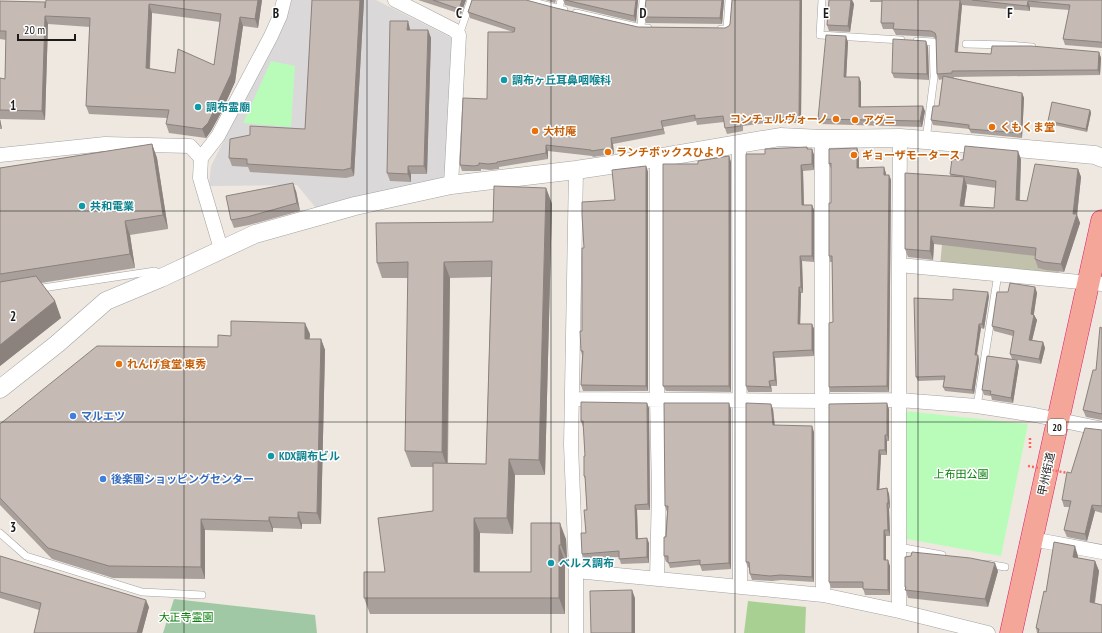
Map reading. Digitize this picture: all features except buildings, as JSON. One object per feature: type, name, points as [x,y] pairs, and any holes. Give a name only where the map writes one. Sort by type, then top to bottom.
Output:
[{"type":"highway","name":"甲州街道","points":[[1011,633],[1058,420],[1095,283],[1102,221]]},
{"type":"street","points":[[221,249],[200,178],[201,158],[218,136],[271,36],[280,16],[284,0]]},
{"type":"street","points":[[395,0],[454,30],[459,35],[451,185]]},
{"type":"street","points":[[0,389],[57,344],[106,301],[161,278],[255,234],[376,201],[451,185],[576,170],[658,158],[780,137],[900,138],[1095,155],[1102,158]]},
{"type":"street","points":[[822,138],[823,595]]},
{"type":"street","points":[[898,611],[900,138]]},
{"type":"street","points":[[0,155],[113,144],[190,146],[201,158]]},
{"type":"street","points":[[739,144],[740,586]]},
{"type":"street","points":[[657,579],[659,490],[657,399],[658,158]]},
{"type":"street","points":[[576,170],[571,445],[576,571],[576,633]]},
{"type":"street","points":[[899,265],[1095,283]]},
{"type":"street","points":[[572,399],[822,401],[899,400],[977,406],[1102,429]]},
{"type":"street","points":[[1032,539],[1102,552]]},
{"type":"street","points":[[576,571],[823,595],[898,611],[988,633]]},
{"type":"lane","points":[[459,35],[471,0]]},
{"type":"lane","points":[[526,0],[641,28],[657,28]]},
{"type":"lane","points":[[559,9],[561,0]]},
{"type":"lane","points":[[641,28],[642,0]]},
{"type":"lane","points":[[711,29],[727,29],[729,0]]},
{"type":"lane","points":[[822,0],[820,35],[933,42],[934,77],[926,140]]},
{"type":"lane","points":[[966,44],[1008,45],[1039,48]]},
{"type":"lane","points":[[31,290],[155,271],[161,278]]},
{"type":"lane","points":[[977,406],[998,274]]},
{"type":"lane","points":[[0,533],[26,556],[127,588],[142,592],[202,595]]},
{"type":"lane","points":[[899,547],[951,557]]},
{"type":"lane","points":[[982,563],[1005,567]]},
{"type":"path","points":[[1028,466],[1068,473]]},
{"type":"shaded area","points":[[289,0],[376,0],[454,39],[445,178],[316,208],[297,185],[209,186],[211,166],[271,48]]},
{"type":"shaded area","points":[[945,212],[1071,224],[1058,275],[940,266]]},
{"type":"green space","points":[[271,61],[295,66],[291,127],[243,123]]},
{"type":"green space","name":"上布田公園","points":[[904,411],[1028,424],[1001,556],[907,539]]},
{"type":"green space","name":"大正寺霊園","points":[[174,599],[315,615],[317,633],[163,633]]},
{"type":"green space","points":[[748,601],[806,607],[805,633],[744,633]]},
{"type":"place","name":"調布ヶ丘耳鼻咽喉科","points":[[504,80]]},
{"type":"place","name":"調布霊廟","points":[[198,107]]},
{"type":"place","name":"コンチェルヴォーノ","points":[[836,119]]},
{"type":"place","name":"アグニ","points":[[855,120]]},
{"type":"place","name":"くもくま堂","points":[[992,127]]},
{"type":"place","name":"大村庵","points":[[535,131]]},
{"type":"place","name":"ランチボックスひより","points":[[608,152]]},
{"type":"place","name":"ギョーザモータース","points":[[854,155]]},
{"type":"place","name":"共和電業","points":[[82,206]]},
{"type":"place","name":"れんげ食堂 東秀","points":[[119,364]]},
{"type":"place","name":"マルエツ","points":[[73,416]]},
{"type":"place","name":"KDX調布ビル","points":[[271,456]]},
{"type":"place","name":"後楽園ショッピングセンター","points":[[103,479]]},
{"type":"place","name":"ベルス調布","points":[[551,563]]}]
